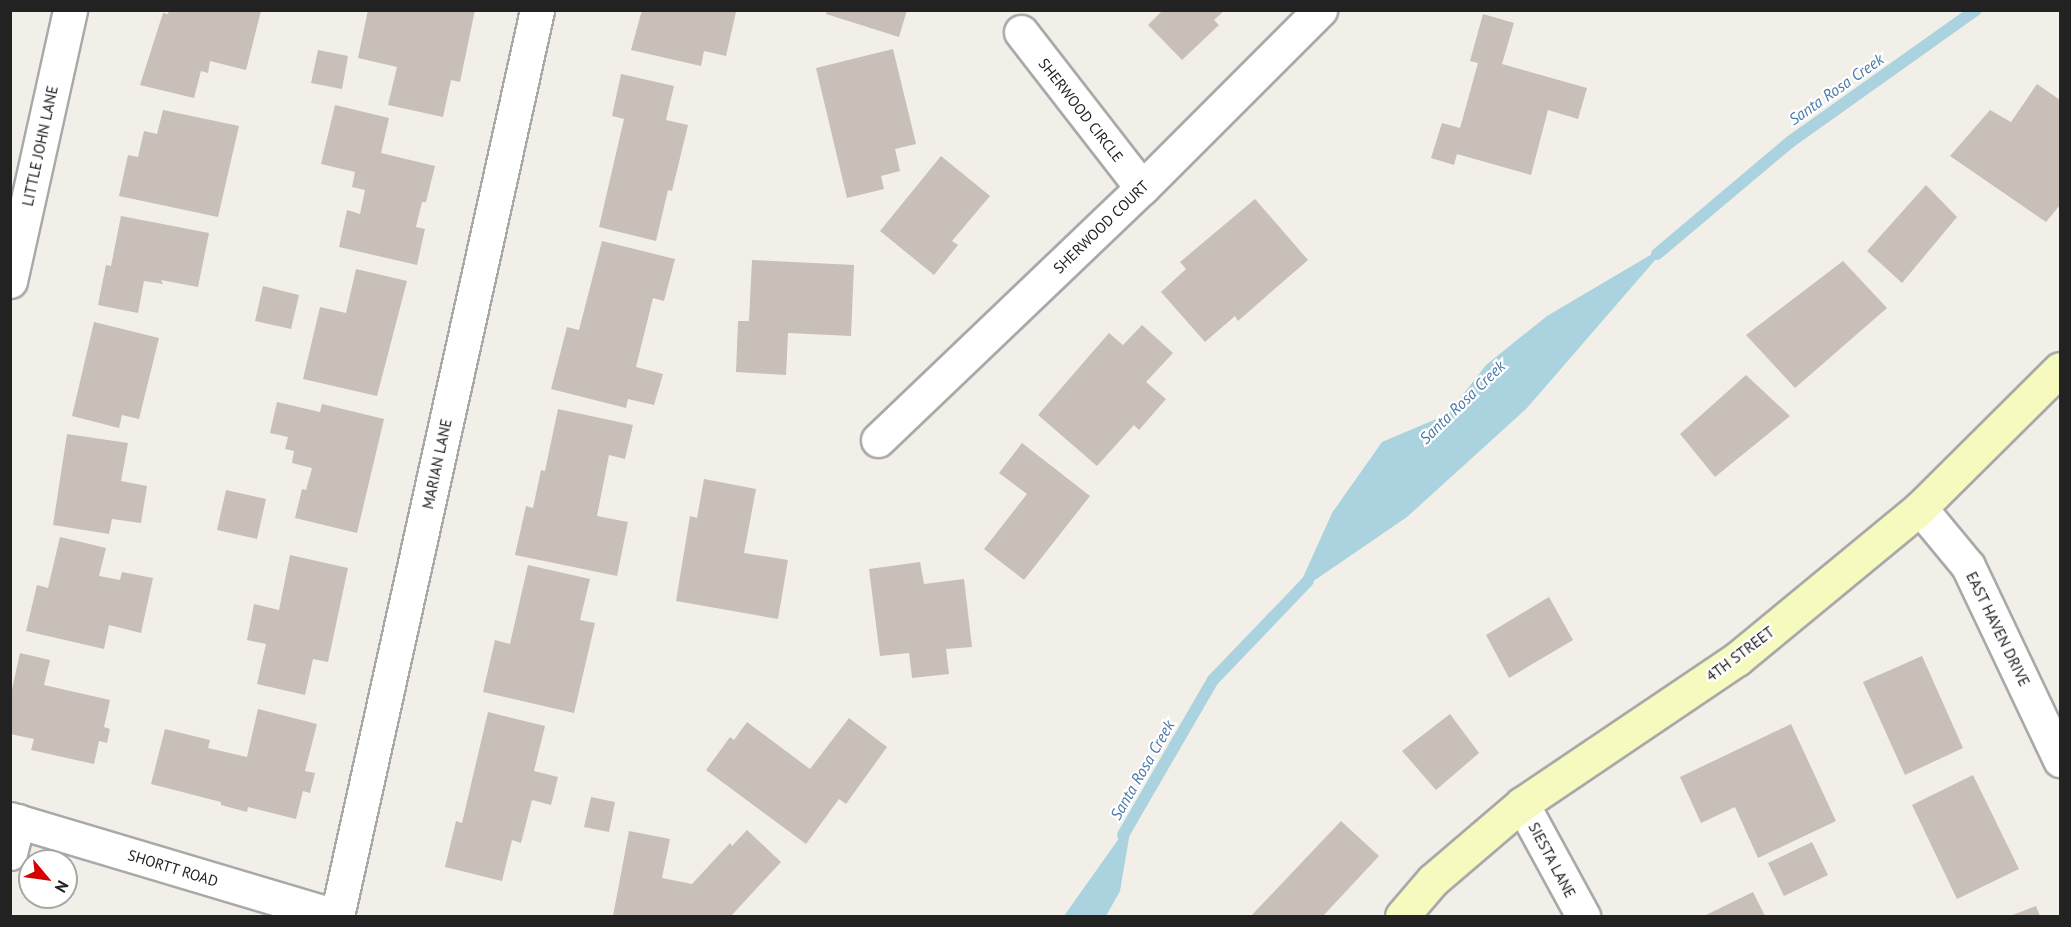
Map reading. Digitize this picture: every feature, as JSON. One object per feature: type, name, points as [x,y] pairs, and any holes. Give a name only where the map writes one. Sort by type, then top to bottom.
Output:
[{"type":"main road","name":"4TH STREET","points":[[1402,916],[1433,880],[1522,804],[1737,658],[1920,508],[2061,369]]},
{"type":"street","name":"LITTLE JOHN LANE","points":[[10,281],[70,10]]},
{"type":"street","name":"MARIAN LANE","points":[[336,916],[537,10]]},
{"type":"street","name":"SHERWOOD COURT","points":[[878,440],[1142,188],[1320,10]]},
{"type":"street","name":"SHERWOOD CIRCLE","points":[[1021,32],[1142,188]]},
{"type":"street","name":"EAST HAVEN DRIVE","points":[[1920,508],[1968,566],[2061,760]]},
{"type":"street","name":"SIESTA LANE","points":[[1522,804],[1582,916]]},
{"type":"street","name":"SHORTT ROAD","points":[[14,820],[336,916]]},
{"type":"street","points":[[10,853],[14,820]]},
{"type":"water","points":[[1669,244],[1527,408],[1407,517],[1296,593],[1332,513],[1382,442],[1448,414],[1486,365],[1547,316]]},
{"type":"water","points":[[1132,820],[1120,891],[1106,916],[1064,916]]},
{"type":"building","points":[[169,10],[261,11],[246,70],[210,61],[208,73],[201,71],[194,98],[140,85],[163,13],[168,14]]},
{"type":"building","points":[[368,10],[475,10],[460,82],[451,80],[443,117],[388,105],[397,67],[358,58]]},
{"type":"building","points":[[642,10],[736,12],[726,56],[704,51],[701,66],[631,50]]},
{"type":"building","points":[[827,10],[907,10],[899,37],[826,14]]},
{"type":"building","points":[[1163,10],[1225,10],[1214,20],[1219,25],[1182,60],[1148,25]]},
{"type":"building","points":[[1483,14],[1514,23],[1502,64],[1587,88],[1578,119],[1548,110],[1531,175],[1457,154],[1454,165],[1431,158],[1442,123],[1460,128],[1478,63],[1470,61]]},
{"type":"building","points":[[893,49],[916,144],[895,149],[900,171],[881,176],[884,189],[847,198],[816,68]]},
{"type":"building","points":[[318,50],[348,56],[342,89],[311,83]]},
{"type":"building","points":[[621,74],[674,86],[666,120],[688,125],[672,191],[668,190],[656,241],[599,227],[624,119],[612,116]]},
{"type":"building","points":[[2037,84],[2060,100],[2060,205],[2046,222],[1950,156],[1990,110],[2011,122]]},
{"type":"building","points":[[335,105],[389,118],[381,153],[435,166],[426,202],[422,202],[416,227],[425,229],[417,265],[339,247],[347,210],[360,214],[365,190],[352,187],[355,172],[321,164]]},
{"type":"building","points":[[163,110],[239,126],[218,217],[119,196],[128,155],[138,157],[144,131],[157,134]]},
{"type":"building","points":[[941,156],[990,196],[952,241],[958,245],[934,275],[880,231]]},
{"type":"building","points":[[1926,185],[1957,217],[1902,283],[1867,251]]},
{"type":"building","points":[[1255,199],[1308,260],[1238,321],[1235,316],[1205,342],[1161,292],[1186,269],[1180,262]]},
{"type":"building","points":[[121,216],[209,233],[198,287],[161,280],[163,284],[144,281],[138,313],[98,305],[106,265],[111,266]]},
{"type":"building","points":[[602,241],[675,259],[664,301],[653,298],[636,367],[663,374],[654,405],[628,399],[626,408],[551,389],[567,327],[579,330]]},
{"type":"building","points":[[752,260],[854,265],[851,336],[788,333],[786,375],[736,372],[738,321],[749,321]]},
{"type":"building","points":[[1843,261],[1887,308],[1795,388],[1746,335]]},
{"type":"building","points":[[356,269],[407,281],[377,396],[303,379],[320,307],[346,313]]},
{"type":"building","points":[[263,286],[299,295],[291,329],[255,321]]},
{"type":"building","points":[[94,322],[159,338],[139,419],[122,415],[119,428],[72,416]]},
{"type":"building","points":[[1142,325],[1173,353],[1146,382],[1166,399],[1139,430],[1134,425],[1097,466],[1038,415],[1109,333],[1123,345]]},
{"type":"building","points":[[1746,375],[1790,416],[1715,477],[1680,434]]},
{"type":"building","points":[[277,402],[320,412],[322,404],[384,419],[357,533],[295,518],[302,489],[306,490],[312,468],[292,463],[294,451],[285,449],[288,437],[270,433]]},
{"type":"building","points":[[558,409],[633,425],[625,459],[609,455],[597,516],[628,522],[617,576],[515,555],[526,506],[533,508],[541,470],[545,471]]},
{"type":"building","points":[[67,434],[128,443],[121,481],[147,486],[141,523],[112,519],[109,534],[53,525]]},
{"type":"building","points":[[1022,443],[1090,496],[1024,580],[984,549],[1027,494],[999,473]]},
{"type":"building","points":[[704,479],[756,489],[744,553],[788,560],[778,619],[676,601],[690,516],[697,518]]},
{"type":"building","points":[[226,490],[266,499],[257,539],[217,530]]},
{"type":"building","points":[[60,537],[106,548],[99,576],[120,580],[122,572],[153,578],[141,633],[109,625],[104,649],[26,631],[37,585],[48,588]]},
{"type":"building","points":[[290,555],[348,568],[328,662],[313,659],[305,695],[257,684],[266,644],[247,640],[254,604],[279,610]]},
{"type":"building","points":[[920,562],[924,584],[964,579],[972,647],[946,649],[949,674],[912,678],[909,653],[880,656],[869,569]]},
{"type":"building","points":[[528,565],[590,579],[580,620],[595,623],[574,713],[483,692],[495,640],[510,644]]},
{"type":"building","points":[[1549,597],[1573,640],[1509,678],[1486,635]]},
{"type":"building","points":[[20,653],[50,660],[44,685],[110,700],[104,727],[110,729],[107,743],[99,741],[94,764],[31,750],[34,739],[10,734],[10,698]]},
{"type":"building","points":[[1922,656],[1963,748],[1905,775],[1863,682]]},
{"type":"building","points":[[258,709],[317,724],[305,771],[315,773],[310,793],[303,791],[296,819],[248,807],[247,812],[221,805],[221,802],[151,784],[165,729],[210,740],[208,748],[247,757]]},
{"type":"building","points":[[488,712],[545,726],[534,771],[558,777],[551,805],[532,800],[521,843],[512,840],[502,881],[445,867],[456,821],[462,823]]},
{"type":"building","points":[[1450,714],[1479,753],[1436,790],[1402,751]]},
{"type":"building","points":[[849,718],[887,747],[846,804],[839,799],[806,844],[706,770],[730,737],[734,740],[747,722],[810,769]]},
{"type":"building","points":[[1791,724],[1836,821],[1758,858],[1735,807],[1701,823],[1680,777]]},
{"type":"building","points":[[1973,775],[2019,869],[1957,899],[1912,805]]},
{"type":"building","points":[[591,797],[615,802],[609,832],[584,827]]},
{"type":"building","points":[[1341,821],[1379,856],[1323,916],[1251,916]]},
{"type":"building","points":[[747,830],[781,862],[731,916],[613,916],[629,831],[670,839],[662,878],[692,884],[730,843],[732,846]]},
{"type":"building","points":[[1812,842],[1828,875],[1784,896],[1768,863]]},
{"type":"building","points":[[1753,892],[1765,916],[1704,916]]},
{"type":"building","points":[[2036,906],[2040,916],[2010,916]]},
{"type":"waterway","name":"Santa Rosa Creek","points":[[1657,254],[1790,142],[1976,10]]},
{"type":"waterway","name":"Santa Rosa Creek","points":[[1123,835],[1213,680],[1308,581]]}]
